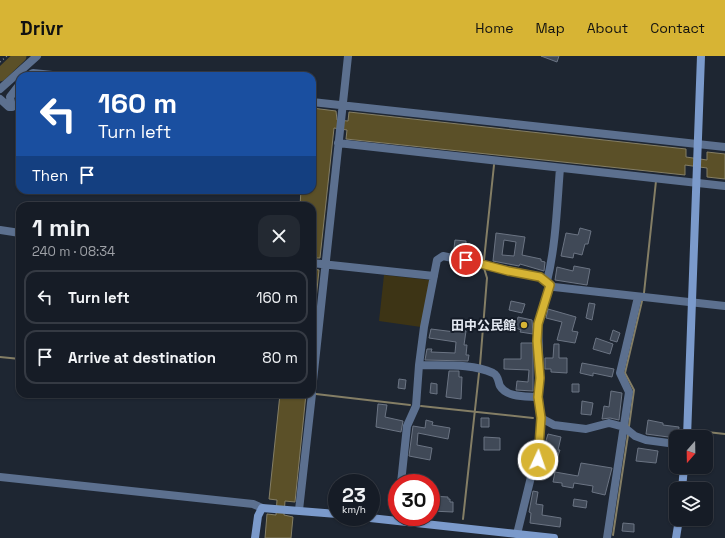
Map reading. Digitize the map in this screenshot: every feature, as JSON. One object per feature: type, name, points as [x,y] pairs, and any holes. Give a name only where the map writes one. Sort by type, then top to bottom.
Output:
[{"type":"street","points":[[19,72],[37,56]]},
{"type":"street","points":[[316,354],[348,56]]},
{"type":"street","points":[[687,430],[701,56]]},
{"type":"street","points":[[0,89],[16,75]]},
{"type":"street","points":[[0,99],[9,107],[12,107],[10,97],[16,89]]},
{"type":"street","points":[[316,102],[725,147]]},
{"type":"street","points":[[338,143],[725,186]]},
{"type":"street","points":[[517,534],[531,477],[538,460],[541,418],[538,397],[540,378],[537,341],[538,324],[554,256],[553,242],[560,168]]},
{"type":"street","points":[[0,230],[16,232]]},
{"type":"street","points":[[402,474],[406,426],[416,406],[419,365],[437,260],[443,256],[540,277],[554,287],[725,306]]},
{"type":"street","points":[[316,264],[434,276]]},
{"type":"street","points":[[607,538],[629,392],[620,373],[638,297]]},
{"type":"street","points":[[419,365],[470,367],[493,373],[497,376],[500,387],[510,394],[538,397]]},
{"type":"street","points":[[299,510],[312,398]]},
{"type":"street","points":[[541,418],[554,425],[586,429],[609,423],[624,427],[635,436],[646,440],[669,443]]},
{"type":"street","points":[[0,477],[253,504],[262,508],[328,513]]},
{"type":"street","points":[[256,538],[258,516],[262,508]]},
{"type":"street","points":[[440,524],[533,537],[554,538]]},
{"type":"street","points":[[676,538],[678,526]]},
{"type":"path","points":[[0,62],[7,56]]},
{"type":"shaded area","points":[[316,108],[336,111],[337,120],[348,121],[349,112],[686,149],[686,157],[707,160],[707,152],[725,154],[725,179],[707,177],[707,168],[685,165],[685,175],[346,139],[347,130],[334,128],[320,258],[316,258],[316,202],[300,202],[301,194],[316,194]]},
{"type":"shaded area","points":[[316,270],[319,270],[316,299]]},
{"type":"shaded area","points":[[384,275],[430,280],[421,327],[379,321]]},
{"type":"shaded area","points":[[280,398],[306,398],[295,502],[285,501],[284,515],[293,517],[291,538],[265,538],[267,514],[276,515],[277,500],[269,499]]},
{"type":"building","points":[[541,56],[559,56],[557,62]]},
{"type":"building","points":[[580,228],[591,231],[588,244],[585,244],[582,255],[574,253],[573,258],[561,256],[566,233],[578,235]]},
{"type":"building","points":[[496,233],[525,237],[522,255],[541,259],[541,261],[545,262],[544,271],[520,264],[519,266],[493,261]],"holes":[[[504,240],[516,242],[514,256],[502,255]]]},
{"type":"building","points":[[455,240],[466,241],[466,244],[470,244],[470,253],[459,252],[459,248],[454,248]]},
{"type":"building","points":[[574,266],[590,269],[587,285],[555,280],[557,267],[573,271]]},
{"type":"building","points":[[511,301],[525,304],[522,313],[509,310]]},
{"type":"building","points":[[589,303],[595,304],[592,320],[586,318]]},
{"type":"building","points":[[548,309],[576,317],[572,331],[578,332],[575,343],[557,340],[562,322],[546,318]]},
{"type":"building","points":[[518,317],[532,320],[533,334],[520,332],[521,330],[516,328]]},
{"type":"building","points":[[431,329],[455,332],[455,329],[466,331],[464,345],[467,345],[466,355],[469,355],[468,361],[425,360],[427,349],[432,349],[431,352],[455,353],[456,342],[429,338]]},
{"type":"building","points":[[613,330],[620,333],[617,342],[610,340]]},
{"type":"building","points":[[596,338],[613,344],[610,354],[593,349]]},
{"type":"building","points":[[521,343],[533,343],[533,391],[516,390],[517,381],[528,382],[529,370],[504,369],[504,359],[521,359]]},
{"type":"building","points":[[554,344],[559,344],[559,358],[567,358],[567,373],[551,372],[551,369],[545,369],[545,358],[553,358]]},
{"type":"building","points":[[582,363],[614,369],[612,377],[593,373],[593,376],[580,373]]},
{"type":"building","points":[[449,371],[459,371],[459,377],[462,377],[461,399],[446,397]]},
{"type":"building","points":[[399,379],[406,380],[405,389],[398,388]]},
{"type":"building","points":[[431,383],[437,384],[437,394],[430,393]]},
{"type":"building","points":[[572,384],[579,384],[579,392],[572,392]]},
{"type":"building","points":[[611,391],[622,393],[619,420],[610,418],[602,419],[604,406],[609,407]]},
{"type":"building","points":[[582,401],[593,403],[591,415],[581,414]]},
{"type":"building","points":[[378,404],[387,405],[385,417],[403,421],[401,432],[376,427]]},
{"type":"building","points":[[481,418],[489,418],[489,427],[481,427]]},
{"type":"building","points":[[426,420],[433,422],[432,425],[450,428],[448,439],[418,433],[417,445],[432,448],[430,460],[409,456],[413,426],[425,428]]},
{"type":"building","points":[[648,420],[663,423],[663,425],[679,427],[679,430],[669,430],[669,437],[646,434]]},
{"type":"building","points":[[548,434],[561,437],[558,450],[560,450],[554,466],[543,461],[548,444],[545,444]]},
{"type":"building","points":[[484,437],[500,438],[500,450],[484,450]]},
{"type":"building","points":[[638,448],[658,451],[656,463],[636,461]]},
{"type":"building","points":[[581,463],[612,468],[605,495],[592,492],[593,486],[574,483],[573,488],[562,486],[562,483],[553,482],[555,472],[578,476]]},
{"type":"building","points":[[533,491],[538,492],[536,504],[543,505],[542,515],[561,518],[560,527],[530,523],[531,513],[529,512]]},
{"type":"building","points":[[440,497],[448,497],[450,502],[453,502],[453,512],[440,511]]},
{"type":"building","points":[[574,499],[587,501],[586,508],[573,506]]},
{"type":"building","points":[[623,523],[634,524],[634,532],[622,531]]},
{"type":"waterway","points":[[0,75],[20,56]]},
{"type":"waterway","points":[[484,260],[494,165]]},
{"type":"waterway","points":[[644,293],[656,181]]},
{"type":"waterway","points":[[480,365],[487,278],[484,268]]},
{"type":"waterway","points":[[629,426],[634,390],[625,373],[642,301]]},
{"type":"waterway","points":[[0,357],[16,359]]},
{"type":"waterway","points":[[463,519],[479,373]]},
{"type":"waterway","points":[[316,394],[410,405]]},
{"type":"waterway","points":[[421,406],[533,418]]},
{"type":"waterway","points":[[713,433],[725,434]]},
{"type":"waterway","points":[[613,535],[628,435]]},
{"type":"place","name":"田中公民館","points":[[524,325]]},
{"type":"route","points":[[466,260],[508,271],[540,277],[550,285],[538,324],[537,341],[540,378],[538,397],[541,418],[538,460]]}]
